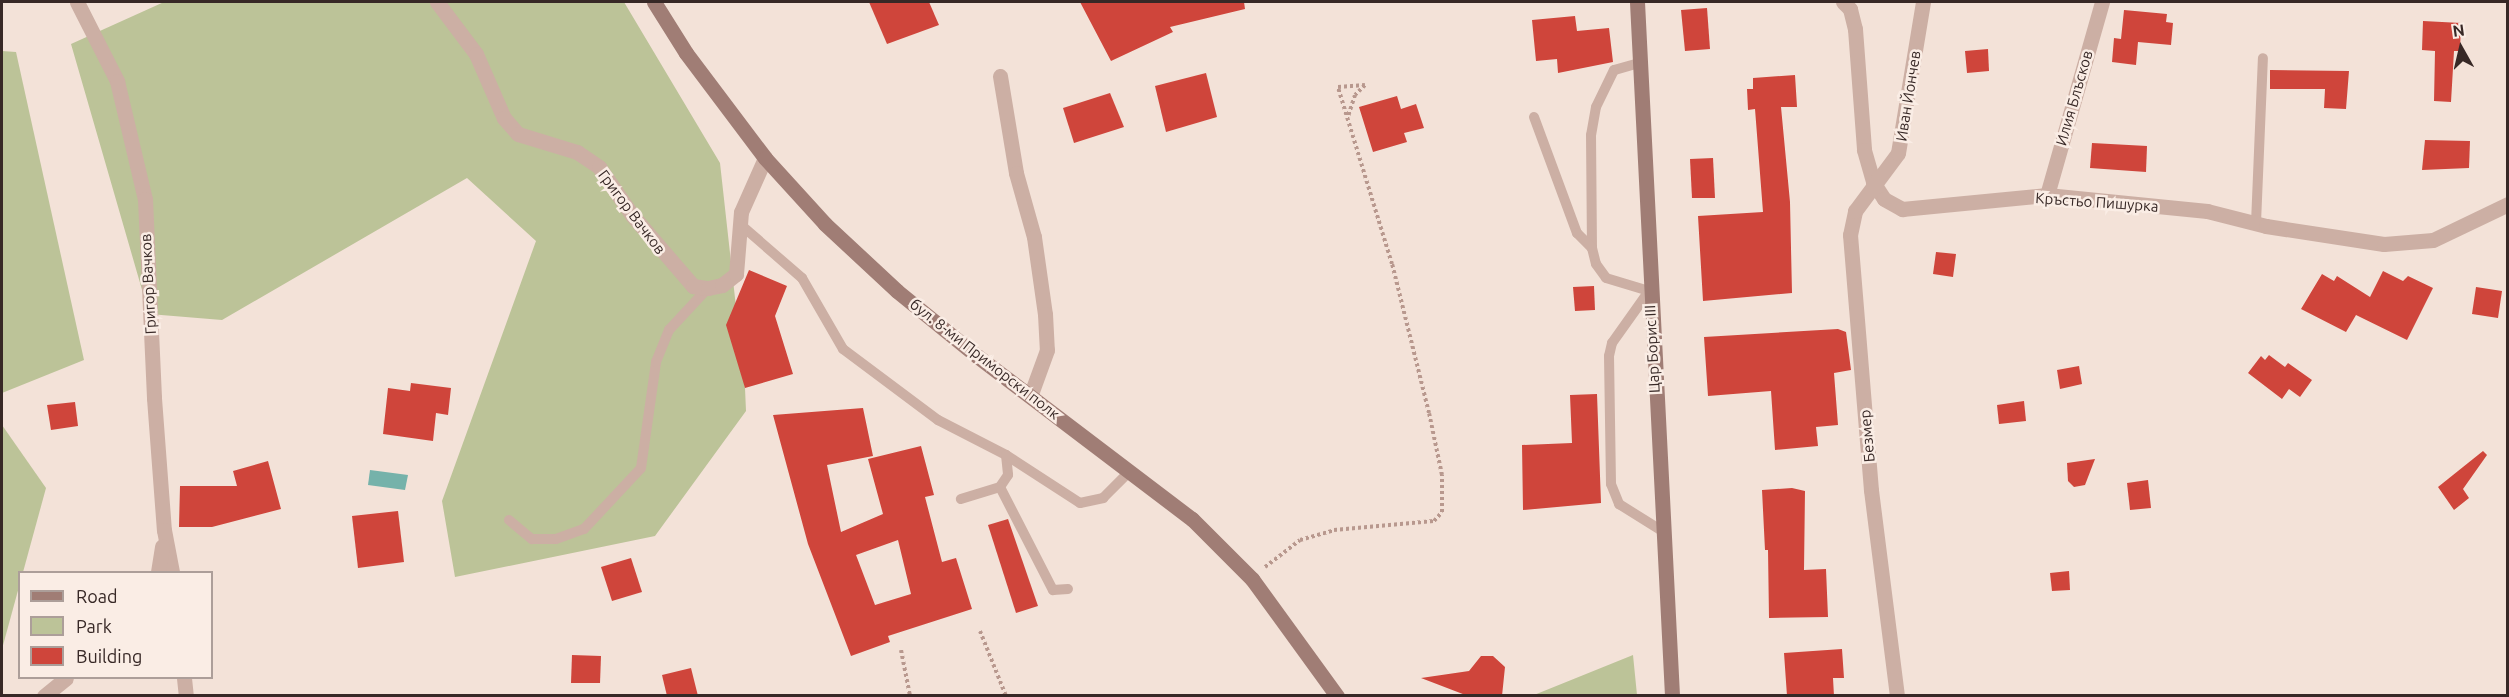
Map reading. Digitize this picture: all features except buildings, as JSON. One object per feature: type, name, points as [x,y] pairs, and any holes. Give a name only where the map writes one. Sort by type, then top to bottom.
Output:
[{"type":"street","name":"Григор Вачков","points":[[437,2],[476,54],[504,118],[518,135],[543,145],[577,152],[599,167],[681,275],[693,285],[708,288]]},
{"type":"street","name":"бул. 8-ми Приморски полк","points":[[654,2],[686,53],[765,159],[825,224],[897,291],[1192,519],[1252,579],[1337,696]]},
{"type":"street","name":"Цар Борис III","points":[[1637,2],[1649,291],[1672,696]]},
{"type":"street","name":"Кръстьо Пишурка","points":[[1843,2],[1855,29],[1864,150],[1873,182],[1884,199],[1902,209],[2047,195],[2207,211],[2256,223],[2384,244],[2433,240],[2508,204]]},
{"type":"street","name":"Иван Йончев","points":[[1873,182],[1898,153],[1923,2]]},
{"type":"street","name":"Илия Блъсков","points":[[2047,195],[2102,2]]},
{"type":"street","name":"Григор Вачков","points":[[84,3],[117,81],[145,199],[164,530],[172,571]]},
{"type":"street","points":[[1000,76],[1016,173],[1034,237],[1045,314],[1047,350],[1031,394]]},
{"type":"street","points":[[708,288],[723,285],[736,274],[741,225],[750,186],[765,159]]},
{"type":"street","name":"Безмер","points":[[1873,182],[1855,211],[1850,235],[1871,490],[1897,696]]},
{"type":"street","points":[[158,571],[164,530]]},
{"type":"street","points":[[44,696],[65,679]]},
{"type":"street","points":[[184,679],[186,696]]},
{"type":"lane","points":[[2256,223],[2263,58]]},
{"type":"lane","points":[[1639,63],[1614,70],[1596,107],[1590,145],[1592,248],[1596,264],[1606,278],[1649,291],[1612,343],[1609,356],[1611,484],[1619,504],[1662,531]]},
{"type":"lane","points":[[1534,117],[1577,233],[1592,248]]},
{"type":"lane","points":[[741,225],[802,278],[843,349],[938,420],[1006,455],[1080,503],[1103,498],[1130,471]]},
{"type":"lane","points":[[509,520],[532,539],[556,539],[584,529],[641,468],[656,362],[669,330],[708,288]]},
{"type":"lane","points":[[961,499],[999,487],[1008,475],[1006,455]]},
{"type":"lane","points":[[999,487],[1053,590],[1068,588]]},
{"type":"path","points":[[1252,579],[1300,540],[1362,526],[1426,523],[1434,521],[1442,512],[1442,475],[1429,413],[1392,264],[1338,87],[1365,85],[1355,95],[1348,117]]},
{"type":"path","points":[[980,631],[1004,695]]},
{"type":"path","points":[[901,650],[910,696]]},
{"type":"green space","points":[[164,2],[624,2],[720,163],[745,388],[746,411],[655,536],[455,577],[442,501],[536,241],[467,178],[222,320],[149,314],[71,44]]},
{"type":"green space","points":[[2,51],[16,52],[84,360],[2,393]]},
{"type":"green space","points":[[2,425],[46,488],[23,571],[18,571],[18,590],[2,649]]},
{"type":"green space","points":[[1633,655],[1637,695],[1534,695]]},
{"type":"water","points":[[370,470],[408,475],[405,490],[368,485]]}]
